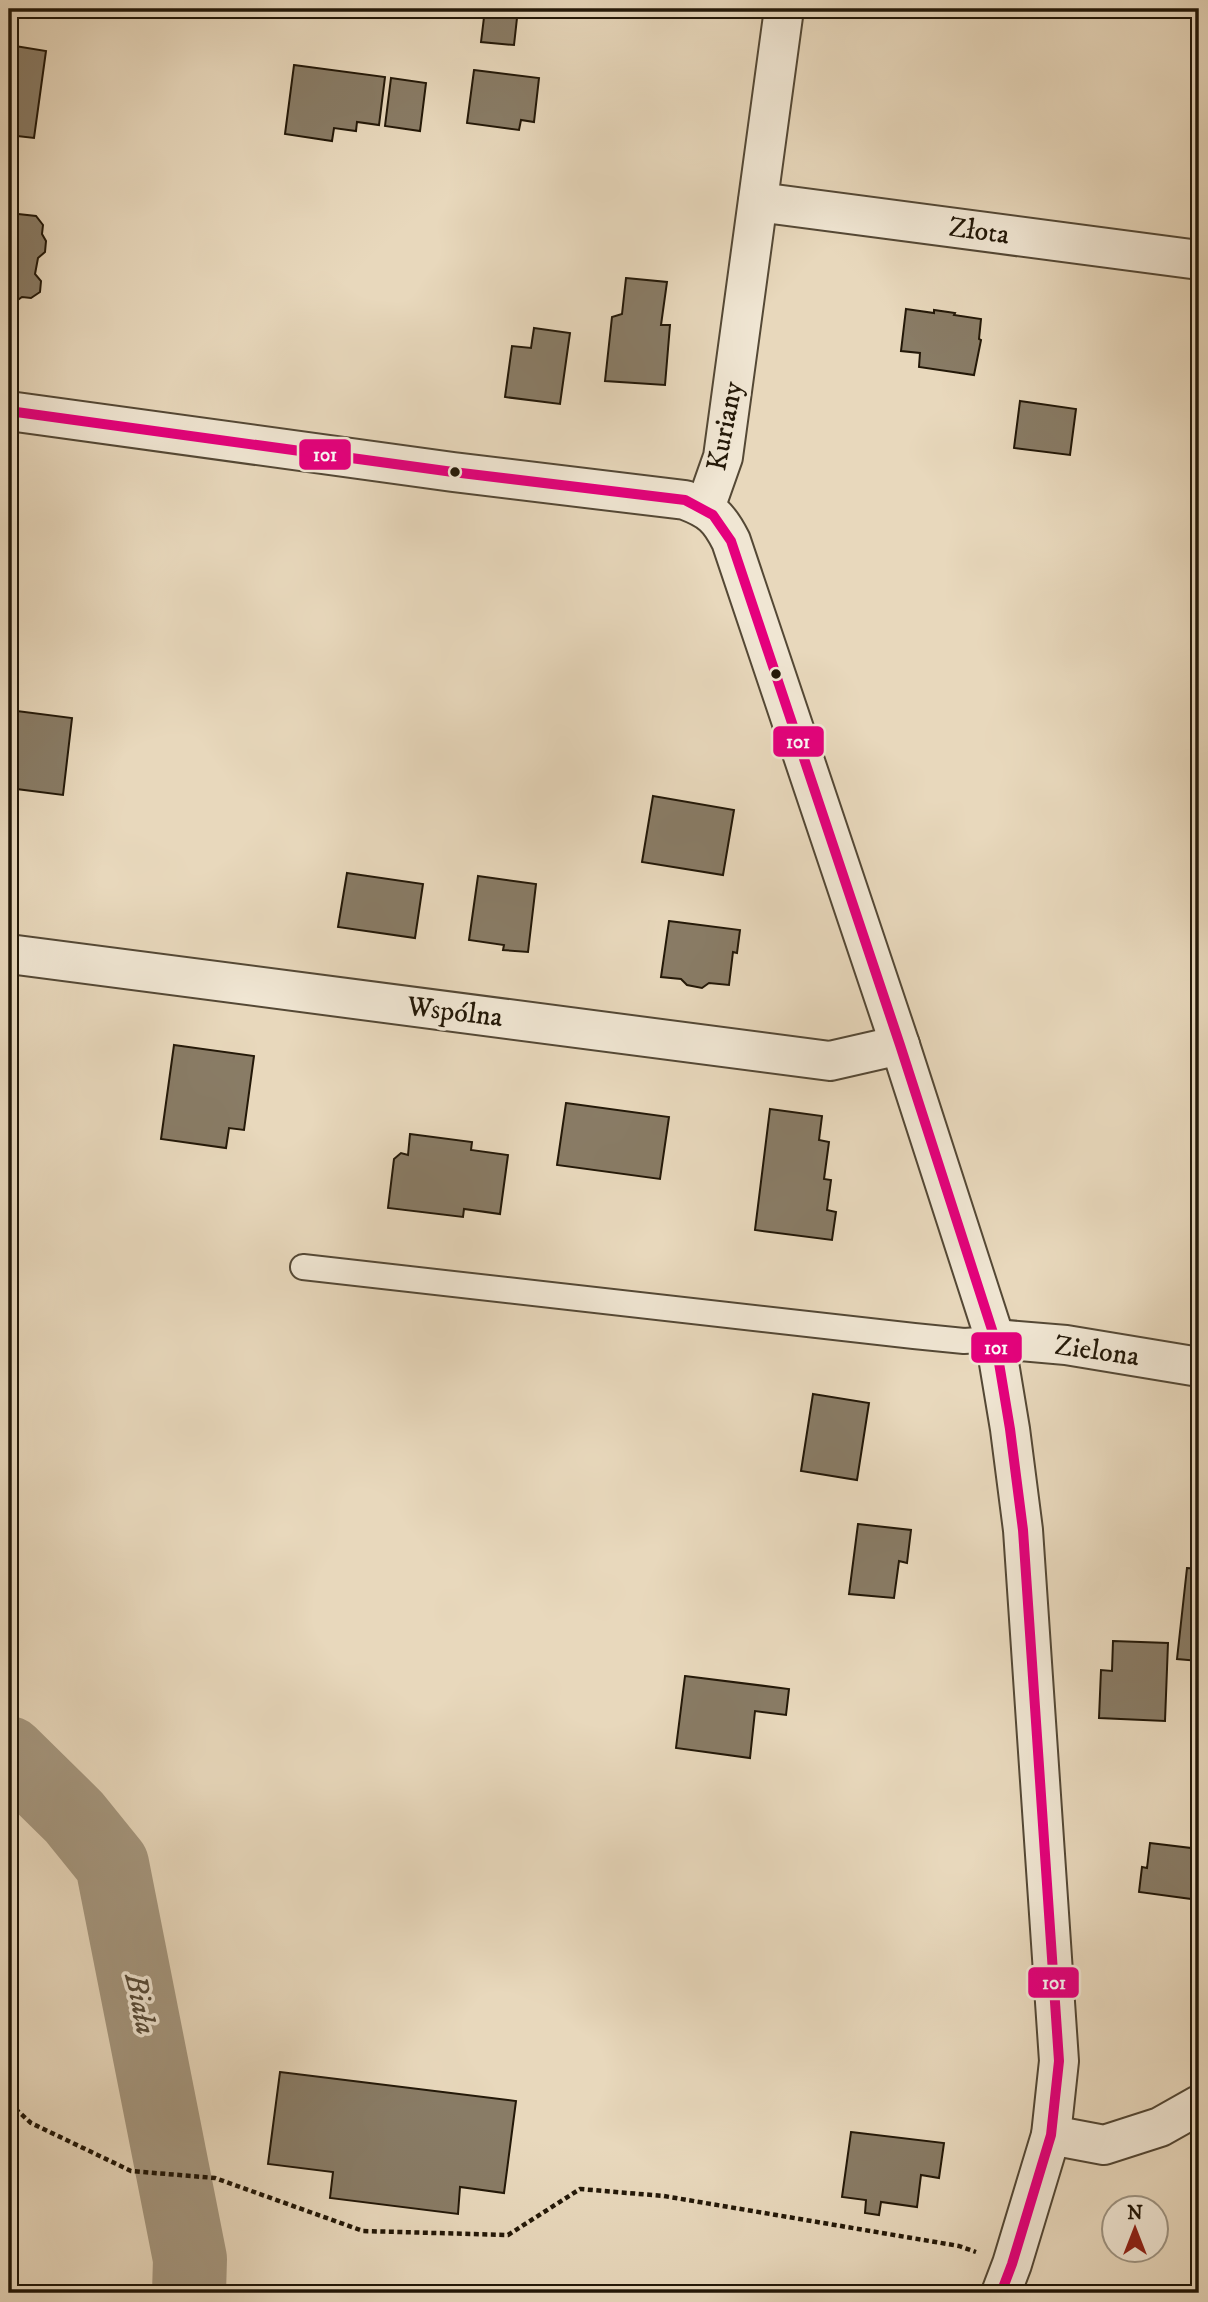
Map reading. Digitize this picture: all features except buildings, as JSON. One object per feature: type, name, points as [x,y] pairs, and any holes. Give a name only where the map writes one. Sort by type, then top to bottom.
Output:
[{"type":"street","name":"Kuriany","points":[[784,9],[723,457],[705,508],[721,521],[731,541],[900,1045],[995,1339],[1023,1530],[1059,2062],[1051,2135],[1006,2278]]},
{"type":"street","name":"Złota","points":[[758,202],[1199,260]]},
{"type":"street","points":[[9,411],[453,472],[685,500],[705,508]]},
{"type":"street","name":"Wspólna","points":[[9,954],[830,1061],[900,1045]]},
{"type":"street","name":"Zielona","points":[[995,1339],[1066,1345],[1199,1367]]},
{"type":"street","points":[[1051,2135],[1104,2145],[1160,2127],[1199,2105]]},
{"type":"lane","points":[[303,1267],[914,1336],[964,1341],[995,1339]]},
{"type":"path","points":[[9,2103],[31,2123],[131,2171],[215,2178],[363,2231],[508,2235],[580,2189],[677,2198],[959,2246],[1006,2278]]},
{"type":"waterway","name":"Biała","points":[[9,1753],[74,1817],[112,1864],[190,2259],[189,2293]]},
{"type":"transit line","name":"101","points":[[9,411],[453,472],[685,500],[713,515],[731,541],[900,1045],[995,1339],[1010,1429],[1023,1530],[1059,2061],[1051,2135],[1001,2293]]}]
